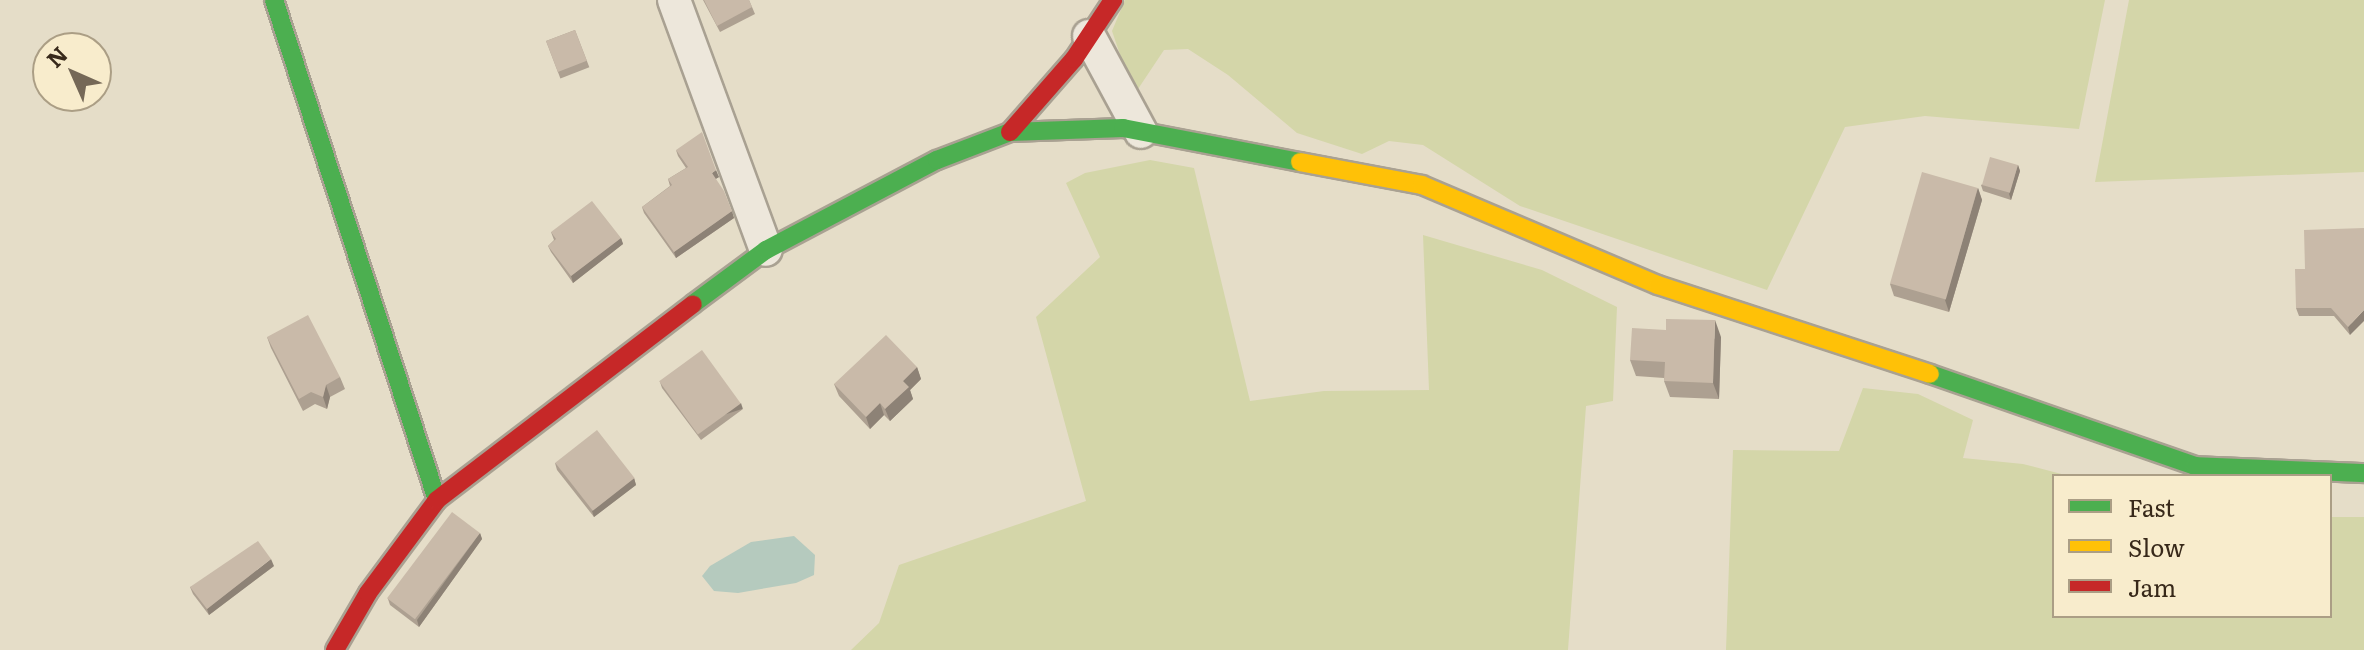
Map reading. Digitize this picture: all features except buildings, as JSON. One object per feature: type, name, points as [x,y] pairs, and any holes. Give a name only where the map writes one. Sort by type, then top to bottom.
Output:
[{"type":"street","points":[[274,0],[437,500]]},
{"type":"street","points":[[674,0],[766,250]]},
{"type":"street","points":[[1010,132],[1074,59],[1113,0]]},
{"type":"street","points":[[1089,36],[1141,132]]},
{"type":"street","points":[[335,650],[368,593],[437,500],[766,250],[937,160],[1010,132],[1123,128],[1422,185],[1658,285],[1857,348],[2195,466],[2364,473]]},
{"type":"green space","points":[[1125,0],[2105,0],[2079,129],[1925,116],[1845,127],[1767,290],[1520,206],[1423,145],[1389,141],[1362,154],[1297,133],[1228,75],[1188,49],[1164,50],[1138,89],[1129,81],[1112,31]]},
{"type":"green space","points":[[2129,0],[2364,0],[2364,172],[2095,182]]},
{"type":"green space","points":[[1150,160],[1194,168],[1250,401],[1324,391],[1429,390],[1423,235],[1542,270],[1617,307],[1613,401],[1586,406],[1568,650],[851,650],[879,623],[899,565],[1086,501],[1036,317],[1100,257],[1066,183],[1085,173]]},
{"type":"green space","points":[[1863,388],[1918,394],[1973,420],[1963,458],[2023,464],[2061,474],[2052,474],[2052,618],[2332,618],[2332,517],[2364,517],[2364,650],[1726,650],[1733,450],[1839,451]]},
{"type":"shaded area","points":[[794,536],[815,555],[814,575],[796,583],[738,593],[714,591],[702,576],[710,566],[751,542]]},
{"type":"traffic: fast","points":[[274,0],[437,500]]},
{"type":"traffic: fast","points":[[693,304],[766,250],[937,160],[1010,132],[1123,128],[1300,162]]},
{"type":"traffic: fast","points":[[1930,374],[2195,466],[2364,473]]},
{"type":"traffic: slow","points":[[1300,162],[1422,185],[1658,285],[1930,374]]},
{"type":"traffic: jam","points":[[1010,132],[1074,59],[1113,0]]},
{"type":"traffic: jam","points":[[335,650],[368,593],[437,500],[693,304]]}]
